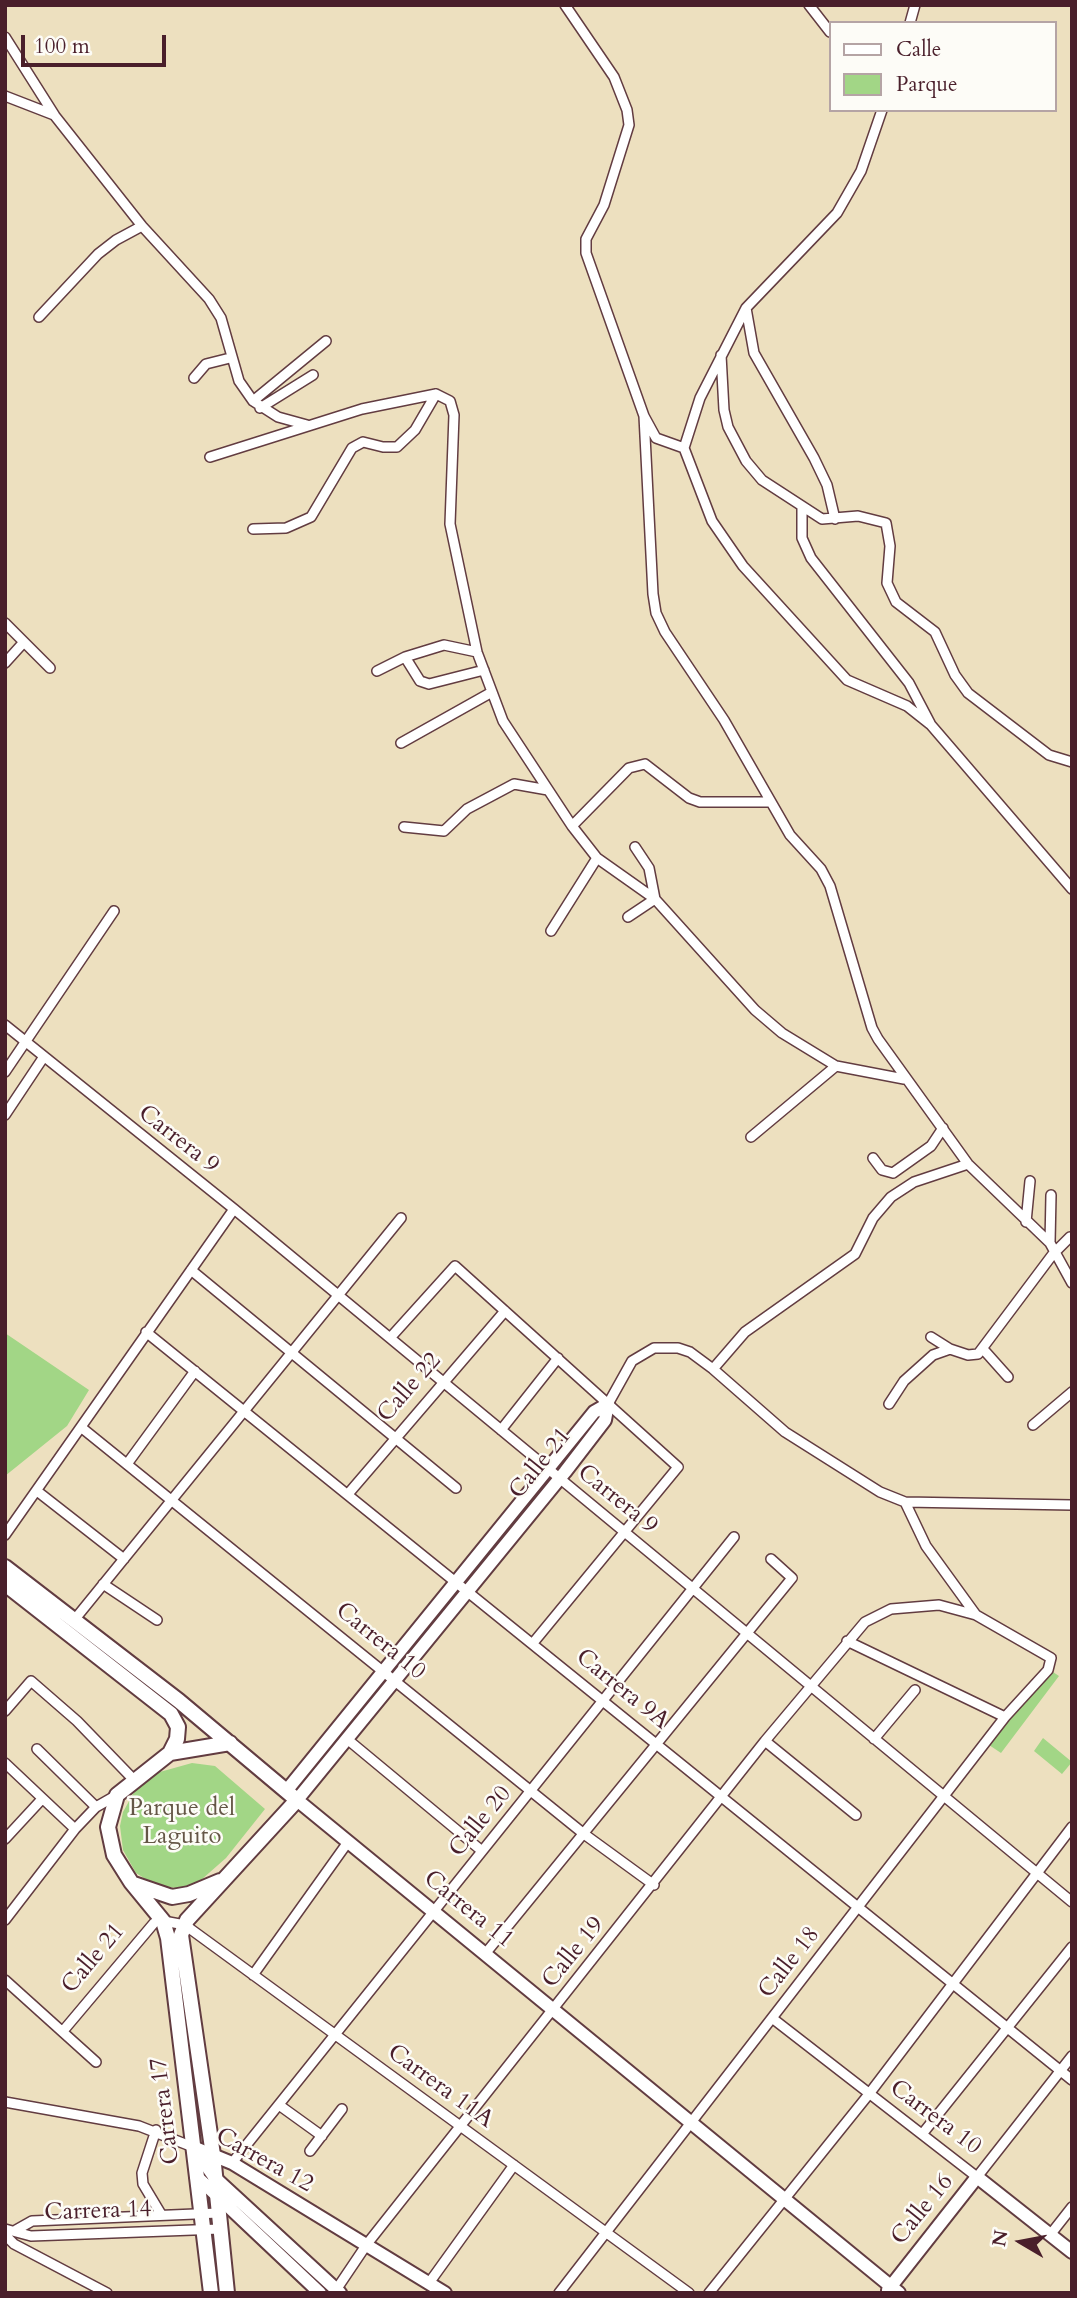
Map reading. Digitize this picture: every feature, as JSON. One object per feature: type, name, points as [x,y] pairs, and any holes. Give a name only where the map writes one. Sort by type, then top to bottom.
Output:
[{"type":"main road","name":"Carrera 11","points":[[5,1567],[75,1619],[292,1795]]},
{"type":"main road","points":[[5,1584],[171,1714],[177,1727],[177,1739],[170,1753],[117,1796],[108,1827],[114,1855],[131,1882],[164,1923]]},
{"type":"main road","points":[[170,1753],[229,1743]]},
{"type":"main road","name":"Calle 21","points":[[183,1930],[292,1795]]},
{"type":"main road","points":[[131,1882],[172,1897],[189,1894],[225,1879]]},
{"type":"main road","name":"Carrera 17","points":[[164,1923],[211,2293]]},
{"type":"main road","name":"Carrera 17","points":[[183,1930],[213,2155],[227,2293]]},
{"type":"street","points":[[565,5],[614,77],[627,110],[627,138],[604,205],[586,239],[586,253],[644,416],[656,438],[684,448]]},
{"type":"street","points":[[809,5],[828,29]]},
{"type":"street","points":[[5,37],[55,116],[142,226],[209,299],[220,318],[239,381],[256,404],[278,417],[307,425]]},
{"type":"street","points":[[5,96],[55,116]]},
{"type":"street","points":[[881,112],[861,171],[837,213],[746,308],[700,398],[684,448],[712,521],[727,546],[752,575],[846,680],[907,706],[931,726],[1072,889]]},
{"type":"street","points":[[39,317],[98,254],[116,240],[142,226]]},
{"type":"street","points":[[746,308],[754,353],[814,458],[827,485],[835,519]]},
{"type":"street","points":[[256,404],[326,341]]},
{"type":"street","points":[[721,354],[723,410],[728,427],[746,461],[762,480],[822,519],[858,516],[886,523],[890,545],[887,583],[896,602],[935,632],[955,675],[968,693],[1049,755],[1072,762]]},
{"type":"street","points":[[194,378],[197,371],[206,364],[230,358]]},
{"type":"street","points":[[256,404],[313,375]]},
{"type":"street","points":[[253,529],[286,528],[311,517],[352,448],[363,442],[397,447],[415,430],[436,394]]},
{"type":"street","points":[[210,457],[307,425],[436,394],[450,401],[454,415],[450,524],[477,652],[503,721],[572,826],[597,858],[655,899],[755,1010],[790,1038],[836,1066],[904,1079]]},
{"type":"street","points":[[644,416],[656,613],[724,720],[790,835],[821,869],[831,887],[872,1028],[904,1079],[968,1164],[1026,1223],[1050,1243]]},
{"type":"street","points":[[803,507],[802,538],[811,558],[909,683],[931,726]]},
{"type":"street","points":[[5,623],[50,668]]},
{"type":"street","points":[[5,663],[24,642]]},
{"type":"street","points":[[377,671],[405,657],[444,645],[477,652]]},
{"type":"street","points":[[405,657],[420,681],[429,684],[484,670]]},
{"type":"street","points":[[401,743],[492,692]]},
{"type":"street","points":[[572,826],[629,768],[645,764],[688,798],[700,802],[770,802]]},
{"type":"street","points":[[404,827],[444,831],[467,809],[514,784],[548,790]]},
{"type":"street","points":[[635,847],[649,868],[655,899]]},
{"type":"street","points":[[551,930],[597,858]]},
{"type":"street","points":[[628,917],[655,899]]},
{"type":"street","points":[[5,1072],[114,911]]},
{"type":"street","name":"Carrera 9","points":[[5,1025],[234,1209],[749,1632],[945,1799],[1072,1902]]},
{"type":"street","points":[[5,1115],[43,1058]]},
{"type":"street","points":[[751,1137],[836,1066]]},
{"type":"street","points":[[873,1158],[882,1170],[893,1173],[930,1146],[943,1128]]},
{"type":"street","points":[[713,1369],[745,1332],[855,1254],[873,1218],[891,1197],[914,1182],[968,1164]]},
{"type":"street","points":[[1026,1223],[1030,1181]]},
{"type":"street","points":[[1051,1195],[1050,1243],[1072,1283]]},
{"type":"street","points":[[5,1535],[234,1209]]},
{"type":"street","points":[[75,1619],[401,1218]]},
{"type":"street","points":[[931,1337],[950,1349],[968,1355],[980,1351],[1070,1237]]},
{"type":"street","points":[[390,1338],[455,1266],[678,1467],[533,1643]]},
{"type":"street","points":[[191,1270],[456,1488]]},
{"type":"street","name":"Calle 22","points":[[348,1494],[505,1311]]},
{"type":"street","name":"Carrera 9A","points":[[146,1332],[1072,2080]]},
{"type":"street","points":[[608,1404],[632,1361],[654,1348],[678,1348],[690,1352],[713,1369],[785,1432],[823,1459],[880,1492],[905,1502],[1072,1505]]},
{"type":"street","points":[[889,1404],[904,1381],[933,1355],[950,1349]]},
{"type":"street","points":[[980,1351],[1008,1377]]},
{"type":"street","points":[[501,1430],[558,1358]]},
{"type":"street","points":[[127,1464],[195,1371]]},
{"type":"street","points":[[1033,1425],[1072,1392]]},
{"type":"street","name":"Calle 21","points":[[292,1795],[383,1672],[594,1412],[608,1404]]},
{"type":"street","name":"Calle 21","points":[[292,1795],[347,1739],[468,1591],[605,1420],[608,1404]]},
{"type":"street","name":"Carrera 10","points":[[82,1428],[530,1791],[654,1885]]},
{"type":"street","points":[[37,1491],[124,1559]]},
{"type":"street","points":[[905,1502],[926,1546],[976,1615]]},
{"type":"street","name":"Calle 20","points":[[232,2163],[734,1537]]},
{"type":"street","points":[[485,1954],[792,1578],[771,1559]]},
{"type":"street","points":[[103,1584],[157,1620]]},
{"type":"street","name":"Calle 19","points":[[337,2291],[367,2244],[654,1885],[810,1684],[847,1641],[865,1622],[891,1609],[939,1605],[976,1615]]},
{"type":"street","name":"Calle 18","points":[[559,2293],[945,1799],[1005,1717],[1048,1670],[1051,1658],[976,1615]]},
{"type":"street","points":[[847,1641],[1005,1717]]},
{"type":"street","points":[[5,1711],[31,1681],[77,1721],[135,1781]]},
{"type":"street","points":[[874,1739],[915,1690]]},
{"type":"street","points":[[347,1739],[482,1851]]},
{"type":"street","points":[[765,1741],[856,1815]]},
{"type":"street","points":[[37,1749],[96,1807]]},
{"type":"street","points":[[5,1763],[75,1829]]},
{"type":"street","name":"Carrera 11","points":[[292,1795],[892,2290]]},
{"type":"street","points":[[5,1920],[75,1829],[96,1807],[117,1796]]},
{"type":"street","points":[[5,1839],[42,1799]]},
{"type":"street","points":[[709,2293],[869,2094],[1072,1827]]},
{"type":"street","points":[[253,1975],[348,1842]]},
{"type":"street","name":"Calle 21","points":[[63,2031],[154,1923],[164,1923]]},
{"type":"street","name":"Carrera 11A","points":[[164,1923],[183,1930],[253,1975],[690,2293]]},
{"type":"street","points":[[923,2133],[1072,1947]]},
{"type":"street","points":[[5,1980],[96,2062]]},
{"type":"street","name":"Carrera 10","points":[[772,2018],[923,2133],[1072,2252]]},
{"type":"street","name":"Calle 16","points":[[892,2290],[1072,2056]]},
{"type":"street","name":"Carrera 12","points":[[5,2102],[156,2130],[232,2163],[445,2293]]},
{"type":"street","points":[[279,2105],[322,2136]]},
{"type":"street","points":[[310,2151],[342,2109]]},
{"type":"street","points":[[156,2130],[142,2168],[143,2184],[161,2214]]},
{"type":"street","points":[[193,2147],[215,2178],[337,2291]]},
{"type":"street","points":[[429,2283],[514,2165]]},
{"type":"street","points":[[197,2176],[320,2293]]},
{"type":"street","points":[[1050,2235],[1072,2207]]},
{"type":"street","name":"Carrera 14","points":[[16,2230],[38,2221],[218,2213]]},
{"type":"street","points":[[38,2221],[39,2235]]},
{"type":"street","points":[[5,2229],[16,2230]]},
{"type":"street","name":"Carrera 14","points":[[16,2230],[39,2235],[220,2229]]},
{"type":"street","points":[[5,2235],[14,2244],[107,2293]]},
{"type":"green space","points":[[5,1333],[89,1390],[67,1426],[5,1476]]},
{"type":"green space","points":[[1050,1670],[1059,1676],[1001,1753],[989,1745]]},
{"type":"green space","points":[[1043,1738],[1072,1762],[1062,1774],[1034,1751]]},
{"type":"green space","name":"Parque del Laguito","points":[[192,1763],[215,1766],[265,1809],[226,1858],[201,1880],[183,1889],[155,1885],[136,1873],[123,1850],[120,1826],[123,1812],[133,1794],[149,1775]]}]
